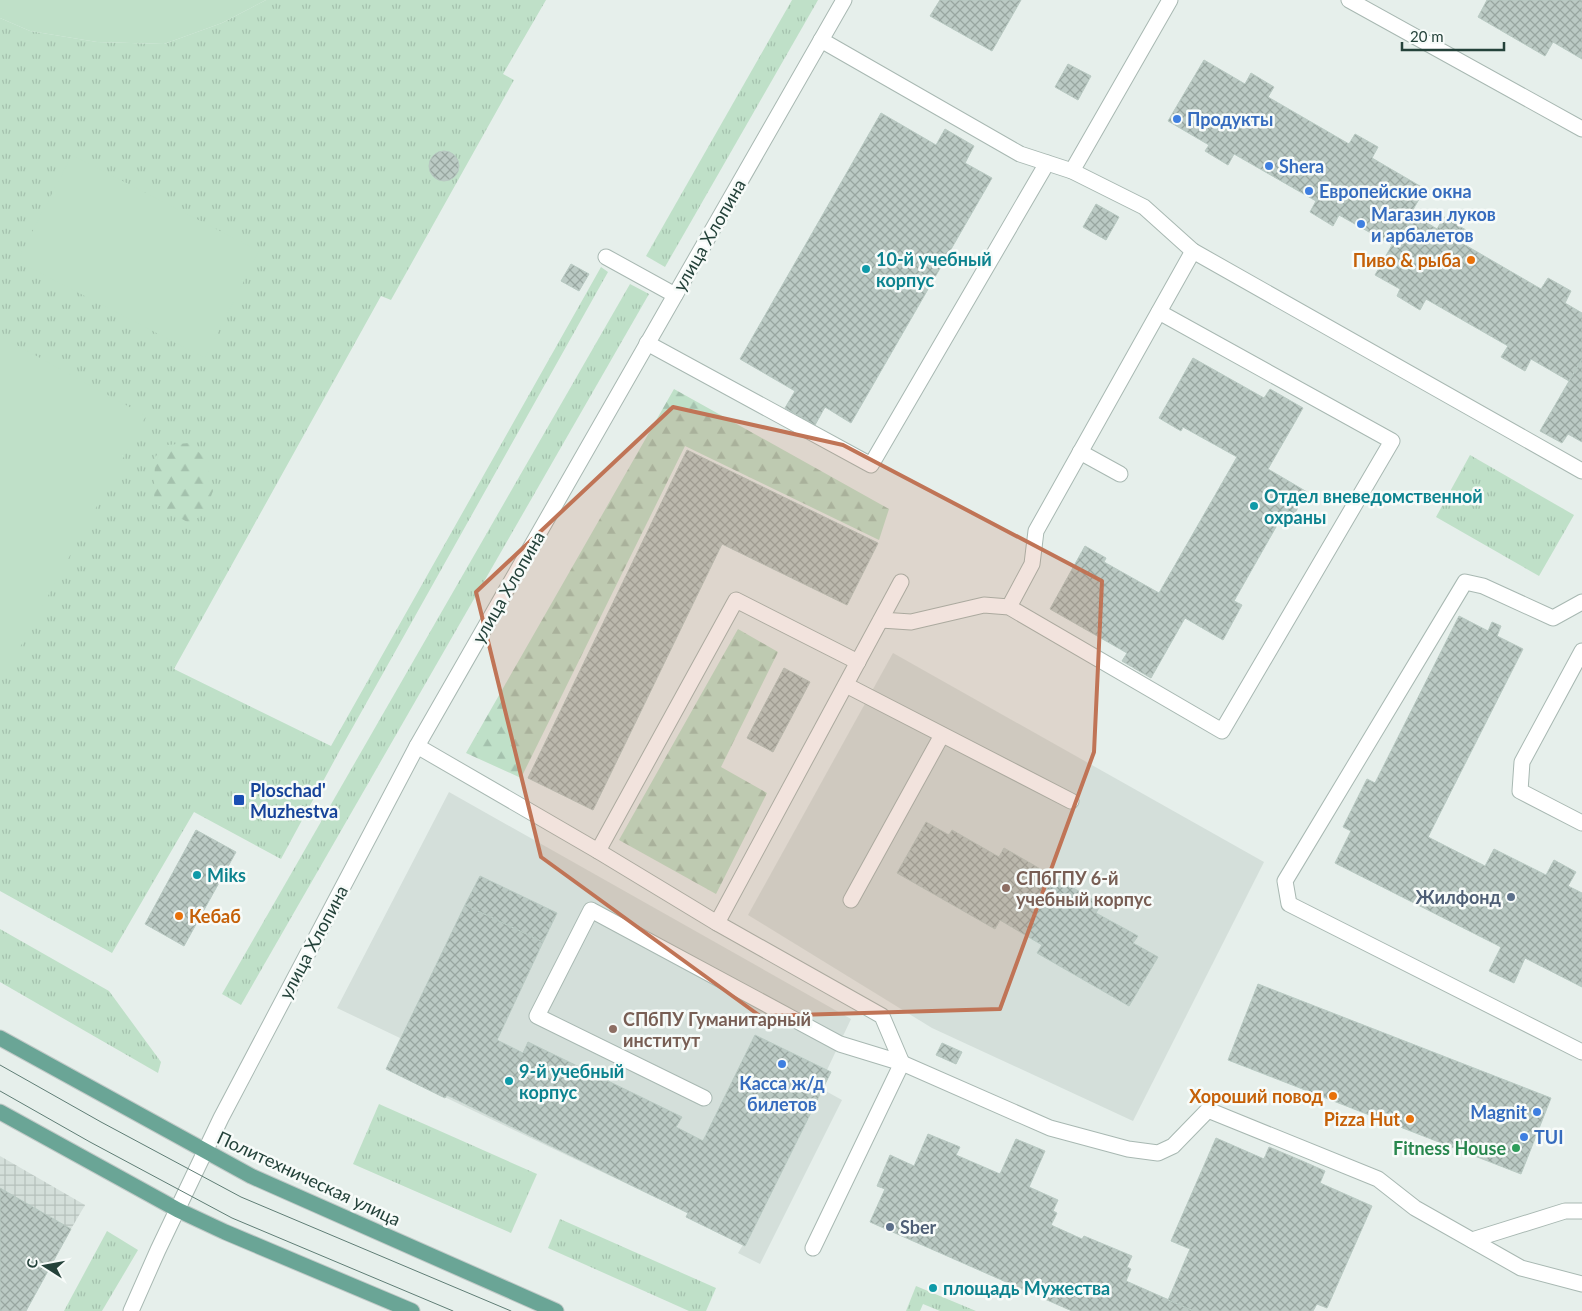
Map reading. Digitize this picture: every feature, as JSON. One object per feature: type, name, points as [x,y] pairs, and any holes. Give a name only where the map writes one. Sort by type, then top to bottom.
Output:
[{"type":"main road","name":"Политехническая улица","points":[[0,1038],[251,1176],[556,1311]]},
{"type":"main road","points":[[0,1112],[178,1210],[225,1232],[412,1311]]},
{"type":"street","name":"улица Хлопина","points":[[131,1311],[190,1183],[251,1059],[417,746],[844,0]]},
{"type":"street","points":[[1072,170],[1170,0]]},
{"type":"street","points":[[1349,0],[1582,129]]},
{"type":"street","points":[[821,40],[1020,154],[1072,170],[1144,207],[1193,251],[1582,471]]},
{"type":"street","points":[[647,343],[871,465],[1047,163]]},
{"type":"street","points":[[1009,608],[1032,564],[1036,531],[1193,251]]},
{"type":"street","points":[[606,257],[675,295]]},
{"type":"street","points":[[881,620],[911,622],[984,606],[1009,608],[1222,731],[1392,441],[1159,312]]},
{"type":"street","points":[[1080,452],[1120,474]]},
{"type":"street","points":[[718,923],[901,582]]},
{"type":"street","points":[[1582,602],[1553,618],[1483,586],[1465,582],[1285,881],[1289,904],[1582,1052]]},
{"type":"street","points":[[598,851],[736,600],[858,662]]},
{"type":"street","points":[[1582,651],[1522,762],[1520,791],[1582,823]]},
{"type":"street","points":[[846,685],[1071,801]]},
{"type":"street","points":[[851,900],[942,735]]},
{"type":"street","points":[[417,746],[718,923],[882,1016],[902,1063],[813,1248]]},
{"type":"street","points":[[704,1098],[537,1016],[591,910],[840,1044],[902,1063],[1050,1128],[1128,1150],[1158,1153],[1173,1146],[1208,1110],[1378,1179],[1415,1208],[1521,1268],[1582,1284]]},
{"type":"street","points":[[1472,1240],[1565,1211],[1582,1211]]},
{"type":"highlighted area","points":[[673,407],[843,445],[1102,581],[1094,752],[1000,1009],[760,1016],[541,857],[476,592]]},
{"type":"shaded area","name":"СПбГПУ 6-й учебный корпус","points":[[893,653],[1264,862],[1133,1121],[932,1028],[748,915]]},
{"type":"shaded area","name":"СПбПУ Гуманитарный институт","points":[[449,792],[851,1019],[827,1070],[822,1089],[842,1100],[760,1264],[738,1253],[743,1245],[686,1217],[688,1213],[386,1069],[400,1038],[337,1008]]},
{"type":"shaded area","points":[[0,1156],[85,1205],[71,1229],[0,1311]]},
{"type":"green space","points":[[0,0],[266,0],[222,23],[164,44],[97,42],[30,31],[0,18]]},
{"type":"green space","points":[[266,0],[546,0],[503,74],[514,80],[391,300],[381,296],[174,669],[331,746],[601,267],[608,272],[340,750],[281,859],[194,812],[112,953],[0,891],[0,18],[30,31],[97,42],[164,44],[222,23]]},
{"type":"green space","points":[[792,0],[818,0],[665,267],[646,256]]},
{"type":"green space","points":[[72,155],[259,251],[205,358],[17,261]]},
{"type":"green space","points":[[630,284],[649,294],[241,1005],[222,994]]},
{"type":"green space","points":[[0,336],[146,416],[0,684]]},
{"type":"green space","points":[[674,389],[889,509],[879,540],[685,446],[521,778],[466,753]]},
{"type":"green space","points":[[189,443],[205,458],[213,491],[204,514],[189,523],[154,503],[155,457],[167,445]]},
{"type":"green space","points":[[1470,455],[1574,515],[1539,576],[1436,517]]},
{"type":"green space","points":[[738,629],[778,652],[721,767],[767,793],[716,894],[619,840]]},
{"type":"green space","points":[[0,929],[109,991],[161,1062],[158,1073],[0,982]]},
{"type":"green space","points":[[379,1104],[537,1174],[511,1233],[353,1164]]},
{"type":"green space","points":[[560,1219],[716,1288],[706,1311],[689,1311],[548,1248]]},
{"type":"green space","points":[[107,1231],[138,1250],[102,1311],[64,1311]]},
{"type":"green space","points":[[916,1286],[976,1311],[940,1311],[923,1304],[920,1311],[906,1311]]},
{"type":"building","points":[[940,0],[1021,0],[992,51],[930,16]]},
{"type":"building","points":[[1487,0],[1582,0],[1582,59],[1553,42],[1545,56],[1478,17]]},
{"type":"building","points":[[1204,60],[1245,84],[1251,73],[1274,87],[1268,97],[1349,144],[1355,134],[1378,147],[1372,158],[1425,189],[1411,213],[1437,229],[1444,217],[1466,230],[1460,242],[1541,289],[1548,278],[1571,291],[1565,303],[1582,313],[1582,359],[1569,381],[1531,359],[1525,371],[1501,357],[1508,346],[1426,299],[1420,310],[1397,296],[1400,289],[1375,275],[1392,245],[1339,215],[1333,226],[1310,212],[1316,201],[1234,154],[1228,165],[1205,151],[1209,145],[1168,121]]},
{"type":"building","points":[[1068,64],[1091,76],[1078,100],[1055,87]]},
{"type":"building","name":"10-й учебный корпус","points":[[881,113],[936,145],[945,129],[974,146],[965,163],[992,178],[851,423],[825,407],[815,425],[785,408],[795,391],[740,359]]},
{"type":"building","points":[[444,151],[454,156],[459,166],[454,176],[444,181],[434,176],[429,166],[434,156]]},
{"type":"building","points":[[1096,204],[1119,217],[1106,240],[1083,227]]},
{"type":"building","points":[[571,264],[589,274],[579,291],[561,281]]},
{"type":"building","name":"Отдел вневедомственной охраны","points":[[1193,358],[1264,398],[1270,389],[1303,408],[1268,469],[1307,492],[1288,525],[1280,520],[1234,601],[1242,605],[1223,640],[1185,618],[1151,678],[1122,661],[1127,653],[1050,609],[1085,546],[1106,558],[1104,562],[1159,593],[1237,457],[1183,427],[1181,431],[1159,418]]},
{"type":"building","points":[[1582,359],[1582,442],[1568,434],[1562,443],[1540,431]]},
{"type":"building","points":[[687,450],[878,543],[847,605],[722,544],[593,810],[528,778]]},
{"type":"building","points":[[1459,616],[1488,631],[1492,622],[1501,626],[1497,636],[1523,649],[1428,837],[1485,866],[1494,849],[1546,875],[1554,860],[1576,872],[1568,886],[1582,893],[1582,987],[1525,958],[1514,983],[1489,971],[1501,947],[1335,863],[1351,831],[1343,827],[1367,779],[1375,783]]},
{"type":"building","points":[[784,668],[810,682],[773,752],[747,738]]},
{"type":"building","name":"СПбГПУ 6-й учебный корпус","points":[[926,822],[949,835],[952,830],[999,857],[1004,848],[1101,904],[1096,913],[1138,936],[1133,943],[1158,957],[1129,1006],[1037,953],[1042,945],[1000,920],[995,929],[897,873]]},
{"type":"building","name":"Miks","points":[[196,830],[236,852],[184,946],[145,924]]},
{"type":"building","points":[[480,876],[557,913],[543,942],[465,905]]},
{"type":"building","name":"9-й учебный корпус","points":[[465,905],[543,942],[497,1040],[523,1053],[528,1042],[682,1117],[676,1127],[703,1141],[755,1035],[831,1072],[745,1246],[686,1217],[688,1213],[447,1095],[445,1098],[386,1069]]},
{"type":"building","points":[[1258,984],[1551,1098],[1521,1174],[1228,1060]]},
{"type":"building","points":[[942,1043],[962,1052],[956,1064],[936,1055]]},
{"type":"building","points":[[928,1134],[960,1147],[956,1155],[1000,1174],[1016,1139],[1045,1151],[1029,1187],[1058,1200],[1053,1211],[1057,1213],[1051,1225],[1082,1239],[1084,1236],[1132,1256],[1127,1267],[1131,1269],[1126,1281],[1194,1311],[1072,1311],[870,1222],[885,1189],[877,1186],[890,1155],[914,1166]]},
{"type":"building","points":[[1216,1138],[1264,1159],[1269,1147],[1300,1160],[1325,1171],[1320,1183],[1372,1206],[1327,1308],[1317,1304],[1313,1311],[1194,1311],[1168,1300],[1190,1249],[1171,1241]]},
{"type":"building","points":[[0,1188],[71,1229],[26,1311],[0,1311]]},
{"type":"tram line","points":[[0,1065],[241,1197],[511,1311]]},
{"type":"tram line","points":[[0,1091],[90,1142],[232,1218],[453,1311]]},
{"type":"place","name":"Продукты","points":[[1177,119]]},
{"type":"place","name":"Shera","points":[[1269,166]]},
{"type":"place","name":"Европейские окна","points":[[1309,191]]},
{"type":"place","name":"Магазин луков и арбалетов","points":[[1361,224]]},
{"type":"place","name":"Пиво & рыба","points":[[1471,260]]},
{"type":"place","name":"10-й учебный корпус","points":[[866,269]]},
{"type":"place","name":"Отдел вневедомственной охраны","points":[[1254,506]]},
{"type":"place","name":"Ploschad' Muzhestva","points":[[239,800]]},
{"type":"place","name":"Miks","points":[[197,875]]},
{"type":"place","name":"СПбГПУ 6-й учебный корпус","points":[[1006,888]]},
{"type":"place","name":"Жилфонд","points":[[1511,897]]},
{"type":"place","name":"Кебаб","points":[[179,916]]},
{"type":"place","name":"СПбПУ Гуманитарный институт","points":[[613,1029]]},
{"type":"place","name":"Касса ж/д билетов","points":[[782,1064]]},
{"type":"place","name":"9-й учебный корпус","points":[[509,1081]]},
{"type":"place","name":"Хороший повод","points":[[1333,1096]]},
{"type":"place","name":"Magnit","points":[[1537,1112]]},
{"type":"place","name":"Pizza Hut","points":[[1410,1119]]},
{"type":"place","name":"TUI","points":[[1524,1137]]},
{"type":"place","name":"Fitness House","points":[[1516,1148]]},
{"type":"place","name":"Sber","points":[[890,1227]]},
{"type":"place","name":"площадь Мужества","points":[[933,1288]]}]
